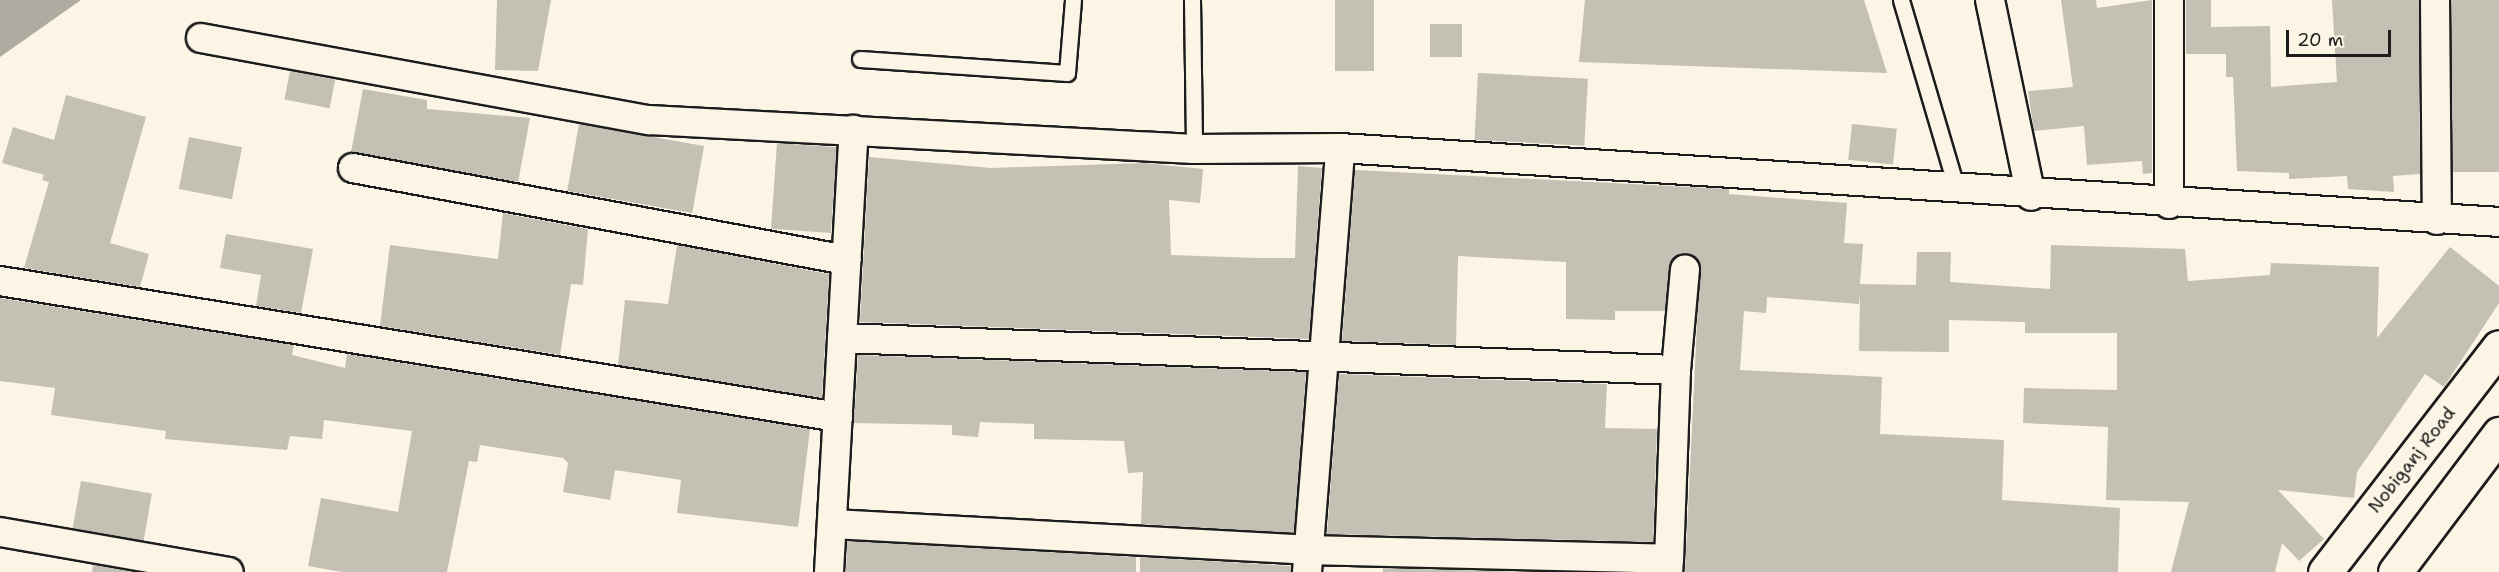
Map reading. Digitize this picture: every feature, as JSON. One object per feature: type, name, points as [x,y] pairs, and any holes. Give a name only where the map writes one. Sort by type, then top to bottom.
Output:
[{"type":"main road","name":"Nobiganj Road","points":[[2325,572],[2499,347]]},
{"type":"main road","points":[[2395,572],[2499,434]]},
{"type":"street","points":[[1990,0],[2031,196]]},
{"type":"street","points":[[2169,0],[2169,204]]},
{"type":"street","points":[[2435,0],[2437,220]]},
{"type":"street","points":[[201,38],[649,120],[1194,149],[1340,148],[2031,196],[2499,222]]},
{"type":"street","points":[[829,572],[854,130]]},
{"type":"street","points":[[1307,561],[1340,148]]},
{"type":"street","points":[[353,168],[846,260]]},
{"type":"street","points":[[832,524],[1307,561],[1668,566],[1676,369],[1685,269]]},
{"type":"street","points":[[0,280],[838,417]]},
{"type":"street","points":[[842,338],[1322,358],[1676,369]]},
{"type":"street","points":[[0,532],[229,572]]},
{"type":"lane","points":[[860,59],[1067,73],[1073,0]]},
{"type":"lane","points":[[1192,0],[1194,149]]},
{"type":"lane","points":[[1901,0],[1957,190]]},
{"type":"shaded area","points":[[0,0],[81,0],[0,57]]},
{"type":"building","points":[[497,0],[551,0],[538,71],[495,70]]},
{"type":"building","points":[[1335,0],[1374,0],[1374,71],[1335,71]]},
{"type":"building","points":[[1585,0],[1864,0],[1887,73],[1579,62]]},
{"type":"building","points":[[2061,0],[2096,0],[2097,8],[2152,0],[2152,173],[2143,174],[2142,161],[2087,165],[2084,126],[2034,131],[2028,91],[2073,87]]},
{"type":"building","points":[[2186,0],[2211,0],[2211,27],[2270,26],[2271,87],[2337,82],[2332,0],[2419,0],[2420,174],[2393,176],[2394,192],[2348,189],[2347,176],[2289,179],[2289,173],[2237,171],[2233,77],[2226,77],[2226,54],[2186,54]]},
{"type":"building","points":[[2451,0],[2499,0],[2499,172],[2451,172]]},
{"type":"building","points":[[1430,24],[1462,24],[1462,57],[1430,57]]},
{"type":"building","points":[[290,71],[335,80],[330,108],[284,99]]},
{"type":"building","points":[[1478,73],[1588,79],[1584,146],[1474,140]]},
{"type":"building","points":[[363,89],[427,100],[427,109],[530,118],[518,182],[351,152]]},
{"type":"building","points":[[66,95],[146,117],[110,243],[149,254],[140,287],[24,268],[49,182],[42,180],[44,175],[2,163],[13,127],[54,140]]},
{"type":"building","points":[[579,124],[704,146],[692,213],[567,191]]},
{"type":"building","points":[[1852,124],[1897,129],[1893,165],[1848,160]]},
{"type":"building","points":[[189,137],[242,147],[232,199],[179,189]]},
{"type":"building","points":[[777,143],[837,147],[831,233],[771,229]]},
{"type":"building","points":[[869,157],[991,168],[1144,163],[1203,169],[1200,203],[1169,200],[1171,255],[1257,258],[1295,258],[1298,166],[1322,168],[1309,339],[860,322]]},
{"type":"building","points":[[1355,170],[1729,189],[1729,194],[1847,203],[1844,243],[1863,244],[1860,284],[1916,285],[1917,252],[1951,252],[1950,282],[2050,289],[2051,245],[2185,249],[2188,281],[2270,275],[2271,263],[2379,267],[2377,338],[2450,247],[2499,286],[2499,303],[2444,387],[2425,374],[2357,472],[2354,498],[2278,490],[2324,539],[2299,561],[2282,543],[2275,572],[2171,572],[2189,502],[2106,500],[2108,427],[2023,423],[2024,388],[2117,390],[2117,333],[2025,333],[2025,322],[1949,320],[1949,352],[1859,351],[1860,293],[1859,304],[1767,297],[1766,313],[1744,311],[1740,370],[1882,377],[1880,434],[2004,440],[2002,500],[2120,508],[2118,572],[1685,572],[1700,262],[1686,253],[1672,259],[1665,311],[1615,311],[1615,320],[1566,319],[1566,262],[1458,256],[1456,345],[1342,341]]},
{"type":"building","points":[[503,213],[588,229],[583,285],[571,284],[560,355],[380,326],[390,245],[498,259]]},
{"type":"building","points":[[226,234],[313,249],[301,313],[256,306],[261,275],[220,268]]},
{"type":"building","points":[[677,245],[829,274],[822,398],[618,365],[625,300],[668,304]]},
{"type":"building","points":[[0,298],[294,345],[292,355],[345,368],[347,354],[810,429],[798,527],[677,513],[681,480],[615,470],[610,500],[563,492],[568,463],[563,458],[480,445],[477,462],[469,461],[447,572],[342,572],[308,566],[321,498],[398,512],[412,431],[324,420],[322,439],[290,436],[287,450],[165,439],[166,431],[51,415],[55,388],[0,381]]},
{"type":"building","points":[[858,355],[1306,372],[1294,533],[1141,524],[1143,472],[1128,473],[1124,441],[1034,439],[1034,424],[980,422],[978,437],[952,435],[952,425],[854,423]]},
{"type":"building","points":[[1339,374],[1607,384],[1605,428],[1657,429],[1653,542],[1327,534]]},
{"type":"building","points":[[81,481],[152,494],[144,541],[73,528]]},
{"type":"building","points":[[847,541],[1136,557],[1136,572],[846,572]]},
{"type":"building","points":[[1140,557],[1291,566],[1291,572],[1140,572]]},
{"type":"building","points":[[93,565],[133,572],[92,572]]},
{"type":"building","points":[[1383,568],[1528,572],[1383,572]]}]
